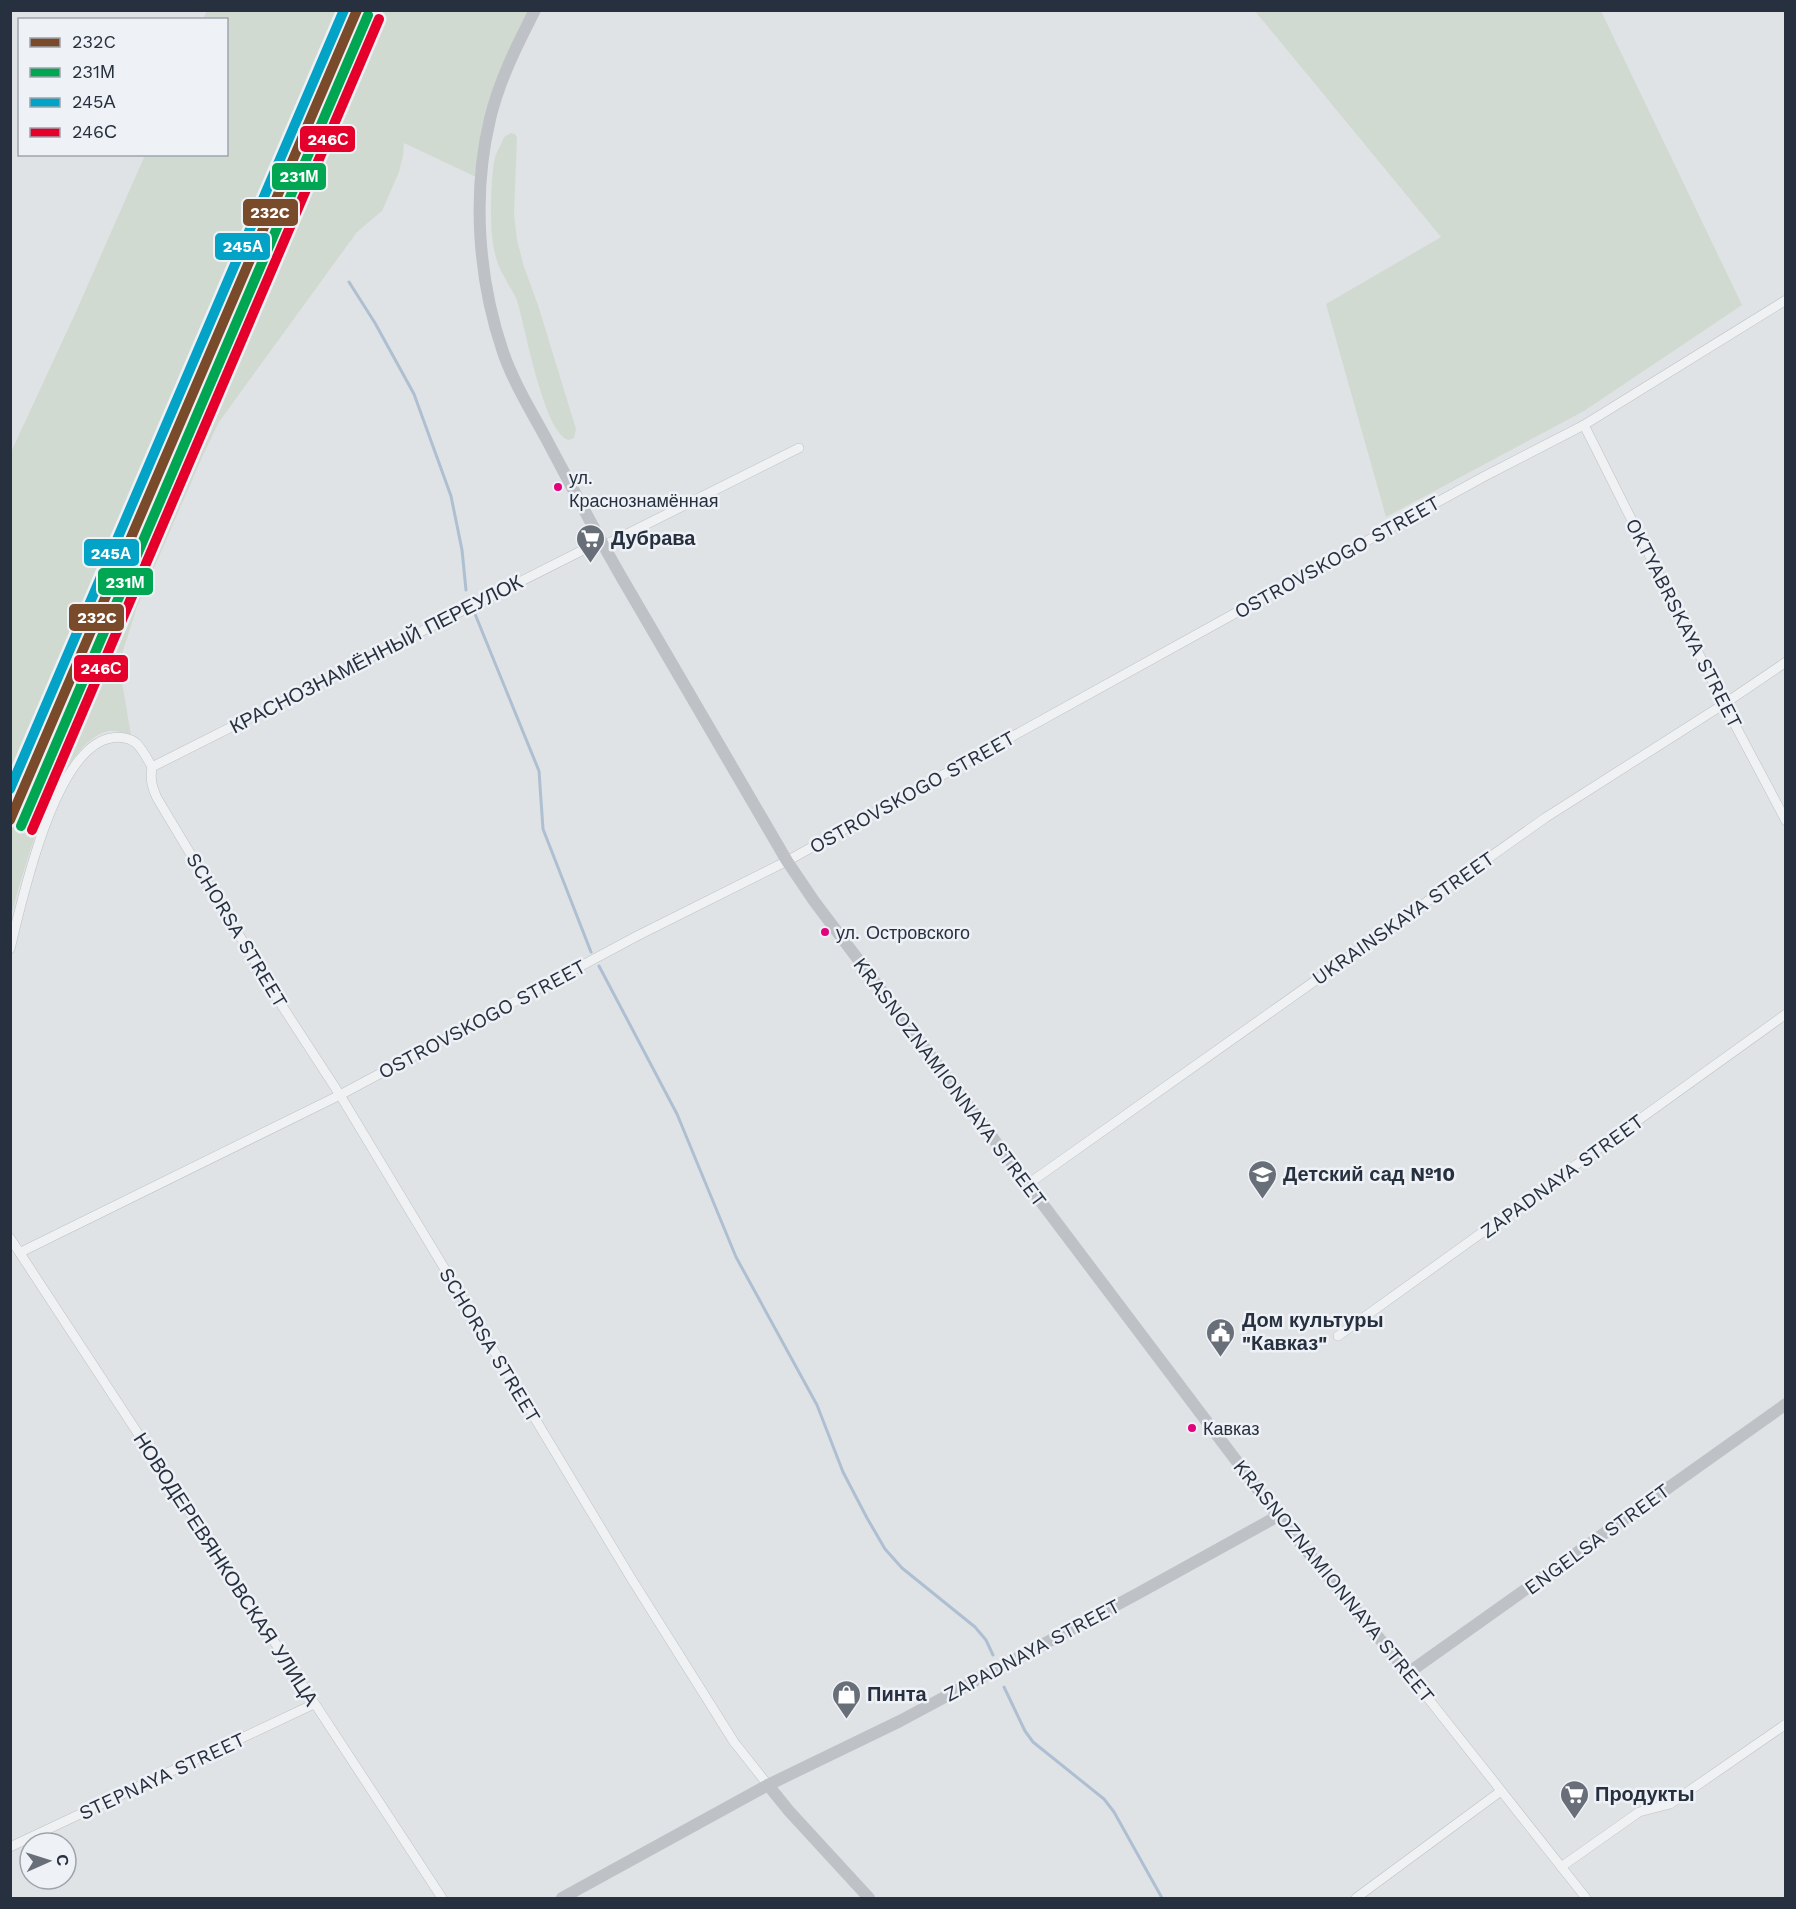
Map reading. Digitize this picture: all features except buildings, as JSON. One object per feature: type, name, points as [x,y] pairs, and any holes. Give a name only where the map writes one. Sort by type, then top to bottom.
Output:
[{"type":"main road","name":"KRASNOZNAMIONNAYA STREET","points":[[535,10],[507,71],[491,117],[482,174],[481,238],[485,274],[499,338],[520,390],[602,543],[788,861],[846,946],[1278,1516],[1408,1673]]},
{"type":"main road","name":"ENGELSA STREET","points":[[1408,1673],[1785,1404]]},
{"type":"main road","name":"ZAPADNAYA STREET","points":[[562,1899],[768,1785],[900,1721],[1278,1516]]},
{"type":"main road","name":"SCHORSA STREET","points":[[768,1785],[869,1899]]},
{"type":"street","name":"OSTROVSKOGO STREET","points":[[21,1252],[340,1095],[637,936],[788,861],[1250,605],[1584,424],[1785,300]]},
{"type":"street","name":"OKTYABRSKAYA STREET","points":[[1584,424],[1785,821]]},
{"type":"street","name":"КРАСНОЗНАМЁННЫЙ ПЕРЕУЛОК","points":[[152,767],[602,543],[799,448]]},
{"type":"street","name":"UKRAINSKAYA STREET","points":[[1028,1184],[1545,818],[1724,704],[1785,662]]},
{"type":"street","points":[[10,949],[33,856],[63,786],[77,762],[97,743],[116,737],[137,744],[152,767]]},
{"type":"street","name":"SCHORSA STREET","points":[[152,767],[150,777],[157,798],[270,986],[340,1095],[631,1578],[734,1742],[768,1785]]},
{"type":"street","name":"ZAPADNAYA STREET","points":[[1338,1336],[1785,1014]]},
{"type":"street","name":"НОВОДЕРЕВЯНКОВСКАЯ УЛИЦА","points":[[10,1238],[442,1899]]},
{"type":"street","name":"KRASNOZNAMIONNAYA STREET","points":[[1408,1673],[1586,1899]]},
{"type":"street","name":"STEPNAYA STREET","points":[[10,1847],[314,1704]]},
{"type":"street","points":[[1561,1867],[1639,1812],[1670,1804],[1785,1724]]},
{"type":"street","points":[[1356,1899],[1501,1791]]},
{"type":"shaded area","points":[[207,10],[353,11],[11,811],[11,452],[145,156],[228,156],[228,18],[203,18]]},
{"type":"shaded area","points":[[364,11],[528,11],[505,58],[487,108],[476,177],[404,143],[399,172],[382,211],[357,232],[219,422],[137,607],[123,651],[120,671],[131,735],[109,731],[91,740],[74,758],[58,783],[33,841],[11,917],[11,831]]},
{"type":"shaded area","points":[[1255,11],[1601,11],[1742,305],[1584,411],[1386,517],[1326,304],[1441,237]]},
{"type":"shaded area","points":[[511,133],[517,137],[514,214],[517,240],[576,429],[574,438],[569,440],[560,433],[551,419],[543,399],[516,298],[500,268],[493,246],[491,207],[494,165],[496,154],[504,137]]},
{"type":"waterway","points":[[349,282],[375,323],[414,394],[451,496],[462,550],[466,590]]},
{"type":"waterway","points":[[475,614],[539,771],[543,829],[591,952]]},
{"type":"waterway","points":[[599,966],[677,1114],[736,1257],[817,1405],[843,1472],[867,1518],[885,1549],[902,1568],[975,1627],[986,1640],[993,1655]]},
{"type":"waterway","points":[[1004,1687],[1025,1731],[1033,1742],[1104,1799],[1114,1812],[1162,1898]]},
{"type":"transit line","name":"245А","points":[[10,789],[344,10]]},
{"type":"transit line","name":"232C","points":[[10,820],[357,10]]},
{"type":"transit line","name":"231М","points":[[21,826],[368,15]]},
{"type":"transit line","name":"246С","points":[[32,830],[379,19]]},
{"type":"place","name":"ул. Краснознамённая","points":[[558,487]]},
{"type":"place","name":"Дубрава","points":[[590,564]]},
{"type":"place","name":"ул. Островского","points":[[825,932]]},
{"type":"place","name":"Детский сад №10","points":[[1262,1200]]},
{"type":"place","name":"Дом культуры \"Кавказ\"","points":[[1221,1358]]},
{"type":"place","name":"Кавказ","points":[[1192,1428]]},
{"type":"place","name":"Пинта","points":[[846,1720]]},
{"type":"place","name":"Продукты","points":[[1574,1820]]}]
